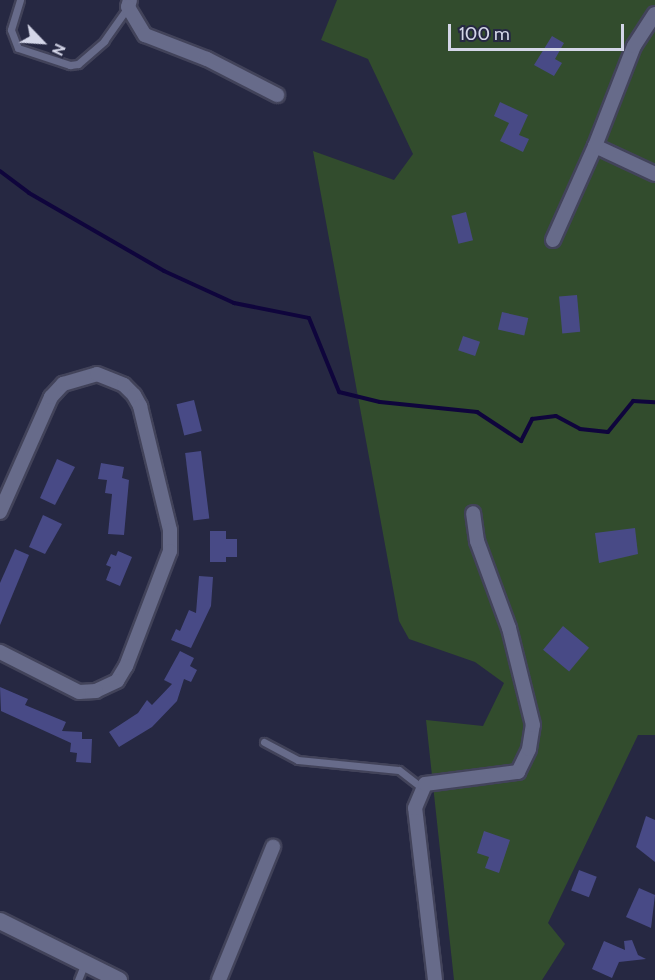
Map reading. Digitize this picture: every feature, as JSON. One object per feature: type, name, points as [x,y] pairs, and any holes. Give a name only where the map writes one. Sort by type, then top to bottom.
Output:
[{"type":"main road","points":[[0,921],[119,980]]},
{"type":"street","points":[[129,4],[145,36],[207,59],[277,95]]},
{"type":"street","points":[[553,240],[595,146],[634,46],[655,14]]},
{"type":"street","points":[[595,146],[655,174]]},
{"type":"street","points":[[0,512],[51,397],[63,384],[97,374],[124,385],[134,395],[140,406],[171,530],[171,550],[126,666],[117,681],[96,691],[79,692],[0,652]]},
{"type":"street","points":[[435,980],[415,808],[426,784],[518,772],[529,750],[532,725],[509,628],[477,541],[473,513]]},
{"type":"street","points":[[219,980],[273,847]]},
{"type":"lane","points":[[20,0],[11,30],[18,48],[70,64],[78,64],[104,41],[129,4]]},
{"type":"lane","points":[[264,742],[298,760],[399,770],[423,789]]},
{"type":"lane","points":[[78,980],[85,963]]},
{"type":"green space","points":[[337,0],[655,0],[655,735],[638,735],[548,923],[565,944],[542,980],[454,980],[426,720],[483,726],[504,683],[475,662],[409,639],[399,621],[313,151],[394,180],[413,154],[368,59],[321,40]]},
{"type":"building","points":[[552,36],[564,43],[555,59],[562,63],[554,76],[534,65]]},
{"type":"building","points":[[500,102],[528,115],[519,135],[529,139],[523,152],[500,141],[509,123],[494,116]]},
{"type":"building","points":[[466,212],[473,240],[458,244],[451,216]]},
{"type":"building","points":[[577,295],[580,332],[562,333],[559,297]]},
{"type":"building","points":[[502,312],[528,318],[524,336],[498,330]]},
{"type":"building","points":[[463,336],[480,342],[475,356],[458,350]]},
{"type":"building","points":[[194,400],[202,431],[184,435],[177,404]]},
{"type":"building","points":[[201,451],[209,518],[193,520],[185,453]]},
{"type":"building","points":[[57,459],[75,467],[55,505],[40,498]]},
{"type":"building","points":[[101,463],[124,467],[122,478],[129,480],[124,535],[108,534],[112,494],[105,493],[107,480],[98,479]]},
{"type":"building","points":[[43,515],[62,524],[45,554],[29,547]]},
{"type":"building","points":[[635,528],[638,554],[599,563],[595,533]]},
{"type":"building","points":[[210,531],[226,531],[226,539],[237,539],[237,557],[226,557],[226,562],[210,562]]},
{"type":"building","points":[[15,549],[29,555],[0,625],[0,583]]},
{"type":"building","points":[[118,551],[132,557],[120,586],[106,580],[111,567],[106,565],[111,554],[116,556]]},
{"type":"building","points":[[199,576],[213,577],[211,606],[191,648],[171,640],[176,629],[180,631],[189,610],[196,613]]},
{"type":"building","points":[[563,626],[589,648],[569,672],[543,650]]},
{"type":"building","points":[[180,651],[194,658],[190,666],[197,670],[191,682],[184,679],[177,701],[152,727],[119,747],[109,732],[138,713],[147,700],[152,705],[172,684],[164,680]]},
{"type":"building","points":[[0,687],[28,699],[25,705],[66,722],[62,731],[82,732],[82,739],[92,739],[91,763],[76,762],[77,753],[70,752],[71,743],[1,711]]},
{"type":"building","points":[[646,816],[655,820],[655,862],[636,847]]},
{"type":"building","points":[[484,831],[510,840],[499,873],[485,868],[489,857],[477,853]]},
{"type":"building","points":[[579,870],[597,877],[589,897],[571,891]]},
{"type":"building","points":[[639,888],[655,895],[651,928],[626,917]]},
{"type":"building","points":[[632,940],[638,955],[646,959],[619,962],[612,978],[592,969],[604,941],[625,950],[624,941]]},
{"type":"waterway","points":[[0,171],[29,193],[164,271],[234,303],[309,318],[339,392],[380,402],[477,412],[521,441],[532,419],[556,416],[580,429],[608,432],[633,401],[655,402]]}]
